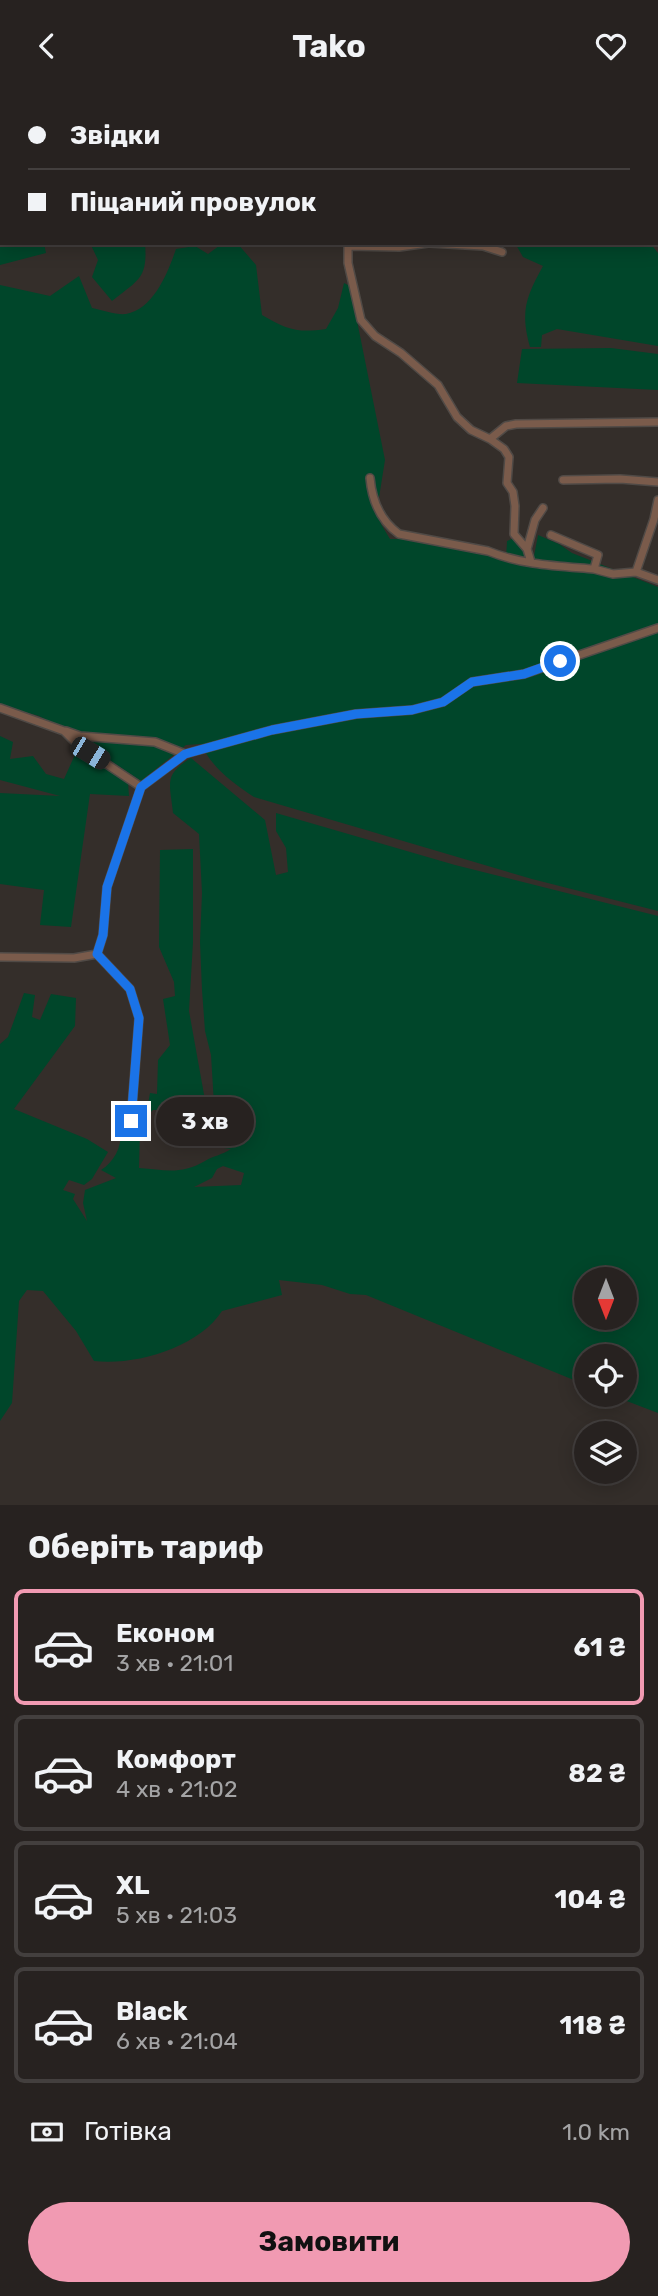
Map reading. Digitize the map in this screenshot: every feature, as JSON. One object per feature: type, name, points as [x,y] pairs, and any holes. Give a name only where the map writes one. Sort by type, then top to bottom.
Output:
[{"type":"street","points":[[347,245],[348,263],[360,320],[374,336],[401,353],[438,385],[457,417],[471,430],[490,439],[504,449],[509,457],[507,483],[513,492],[515,506],[514,534],[527,549],[531,562]]},
{"type":"street","points":[[465,245],[495,248]]},
{"type":"street","points":[[490,439],[506,426],[516,424],[658,422]]},
{"type":"street","points":[[370,478],[378,509],[390,528],[399,534],[550,566],[594,569],[613,574],[636,572],[658,580]]},
{"type":"street","points":[[563,480],[620,479],[658,482]]},
{"type":"street","points":[[636,572],[658,500]]},
{"type":"street","points":[[527,549],[535,520],[543,508]]},
{"type":"street","points":[[551,535],[598,555],[594,569]]},
{"type":"street","points":[[97,954],[103,935],[107,887],[141,787],[185,754],[272,730],[356,714],[412,710],[443,702],[472,682],[524,674],[658,628]]},
{"type":"street","points":[[0,708],[80,736],[155,742],[185,754]]},
{"type":"street","points":[[64,731],[78,745],[141,787]]},
{"type":"street","points":[[0,957],[74,958],[97,954]]},
{"type":"street","points":[[97,954],[130,989],[139,1018],[131,1121]]},
{"type":"green space","points":[[0,245],[44,245],[46,253],[0,265]]},
{"type":"green space","points":[[91,245],[145,245],[143,272],[129,288],[112,301],[92,277],[98,260]]},
{"type":"green space","points":[[220,245],[239,245],[256,265],[262,315],[286,327],[308,331],[326,329],[338,308],[344,283],[350,286],[385,460],[377,510],[390,539],[506,559],[507,541],[514,538],[534,556],[538,535],[572,553],[658,587],[658,911],[532,879],[254,797],[217,768],[201,744],[186,745],[141,781],[65,730],[39,716],[0,705],[0,285],[50,296],[79,276],[92,308],[126,314],[136,311],[152,297],[164,278],[176,249],[195,246],[208,254]]},
{"type":"green space","points":[[516,245],[652,245],[658,253],[658,346],[557,329],[542,335],[541,347],[530,347],[525,324],[526,305],[543,266],[523,257]]},
{"type":"green space","points":[[611,348],[658,354],[658,390],[517,383],[522,349]]},
{"type":"green space","points":[[0,736],[13,742],[10,759],[33,756],[46,774],[64,779],[78,748],[128,782],[129,796],[90,794],[71,927],[40,925],[44,890],[0,884],[0,793],[60,796],[0,780]]},
{"type":"green space","points":[[191,758],[265,820],[276,875],[288,872],[286,848],[276,831],[276,813],[455,865],[658,916],[658,1413],[637,1405],[637,1344],[574,1344],[574,1380],[366,1295],[350,1294],[322,1285],[279,1280],[282,1295],[222,1311],[212,1324],[182,1344],[147,1357],[111,1362],[94,1361],[76,1331],[43,1291],[27,1290],[19,1301],[12,1403],[0,1421],[0,1044],[8,1037],[24,993],[35,995],[32,1017],[40,1020],[51,994],[76,998],[75,1026],[14,1109],[87,1139],[108,1152],[92,1179],[84,1185],[69,1180],[63,1190],[75,1194],[73,1199],[87,1221],[83,1203],[85,1190],[116,1178],[101,1170],[117,1153],[121,1129],[134,1116],[147,1110],[150,1093],[157,1094],[158,1060],[170,1045],[163,999],[175,996],[174,982],[159,947],[160,850],[193,849],[193,942],[189,1011],[205,1100],[203,1119],[165,1116],[161,1110],[153,1110],[143,1119],[140,1127],[139,1168],[180,1170],[231,1149],[210,1146],[214,1104],[211,1055],[205,1031],[202,990],[199,834],[173,813],[170,781],[176,770]],"holes":[[[223,1166],[244,1173],[241,1185],[194,1187],[212,1178],[217,1169]]]},
{"type":"route","points":[[131,1121],[139,1018],[130,989],[97,954],[103,935],[107,887],[141,787],[185,754],[272,730],[356,714],[412,710],[443,702],[472,682],[524,674],[560,661]]}]
